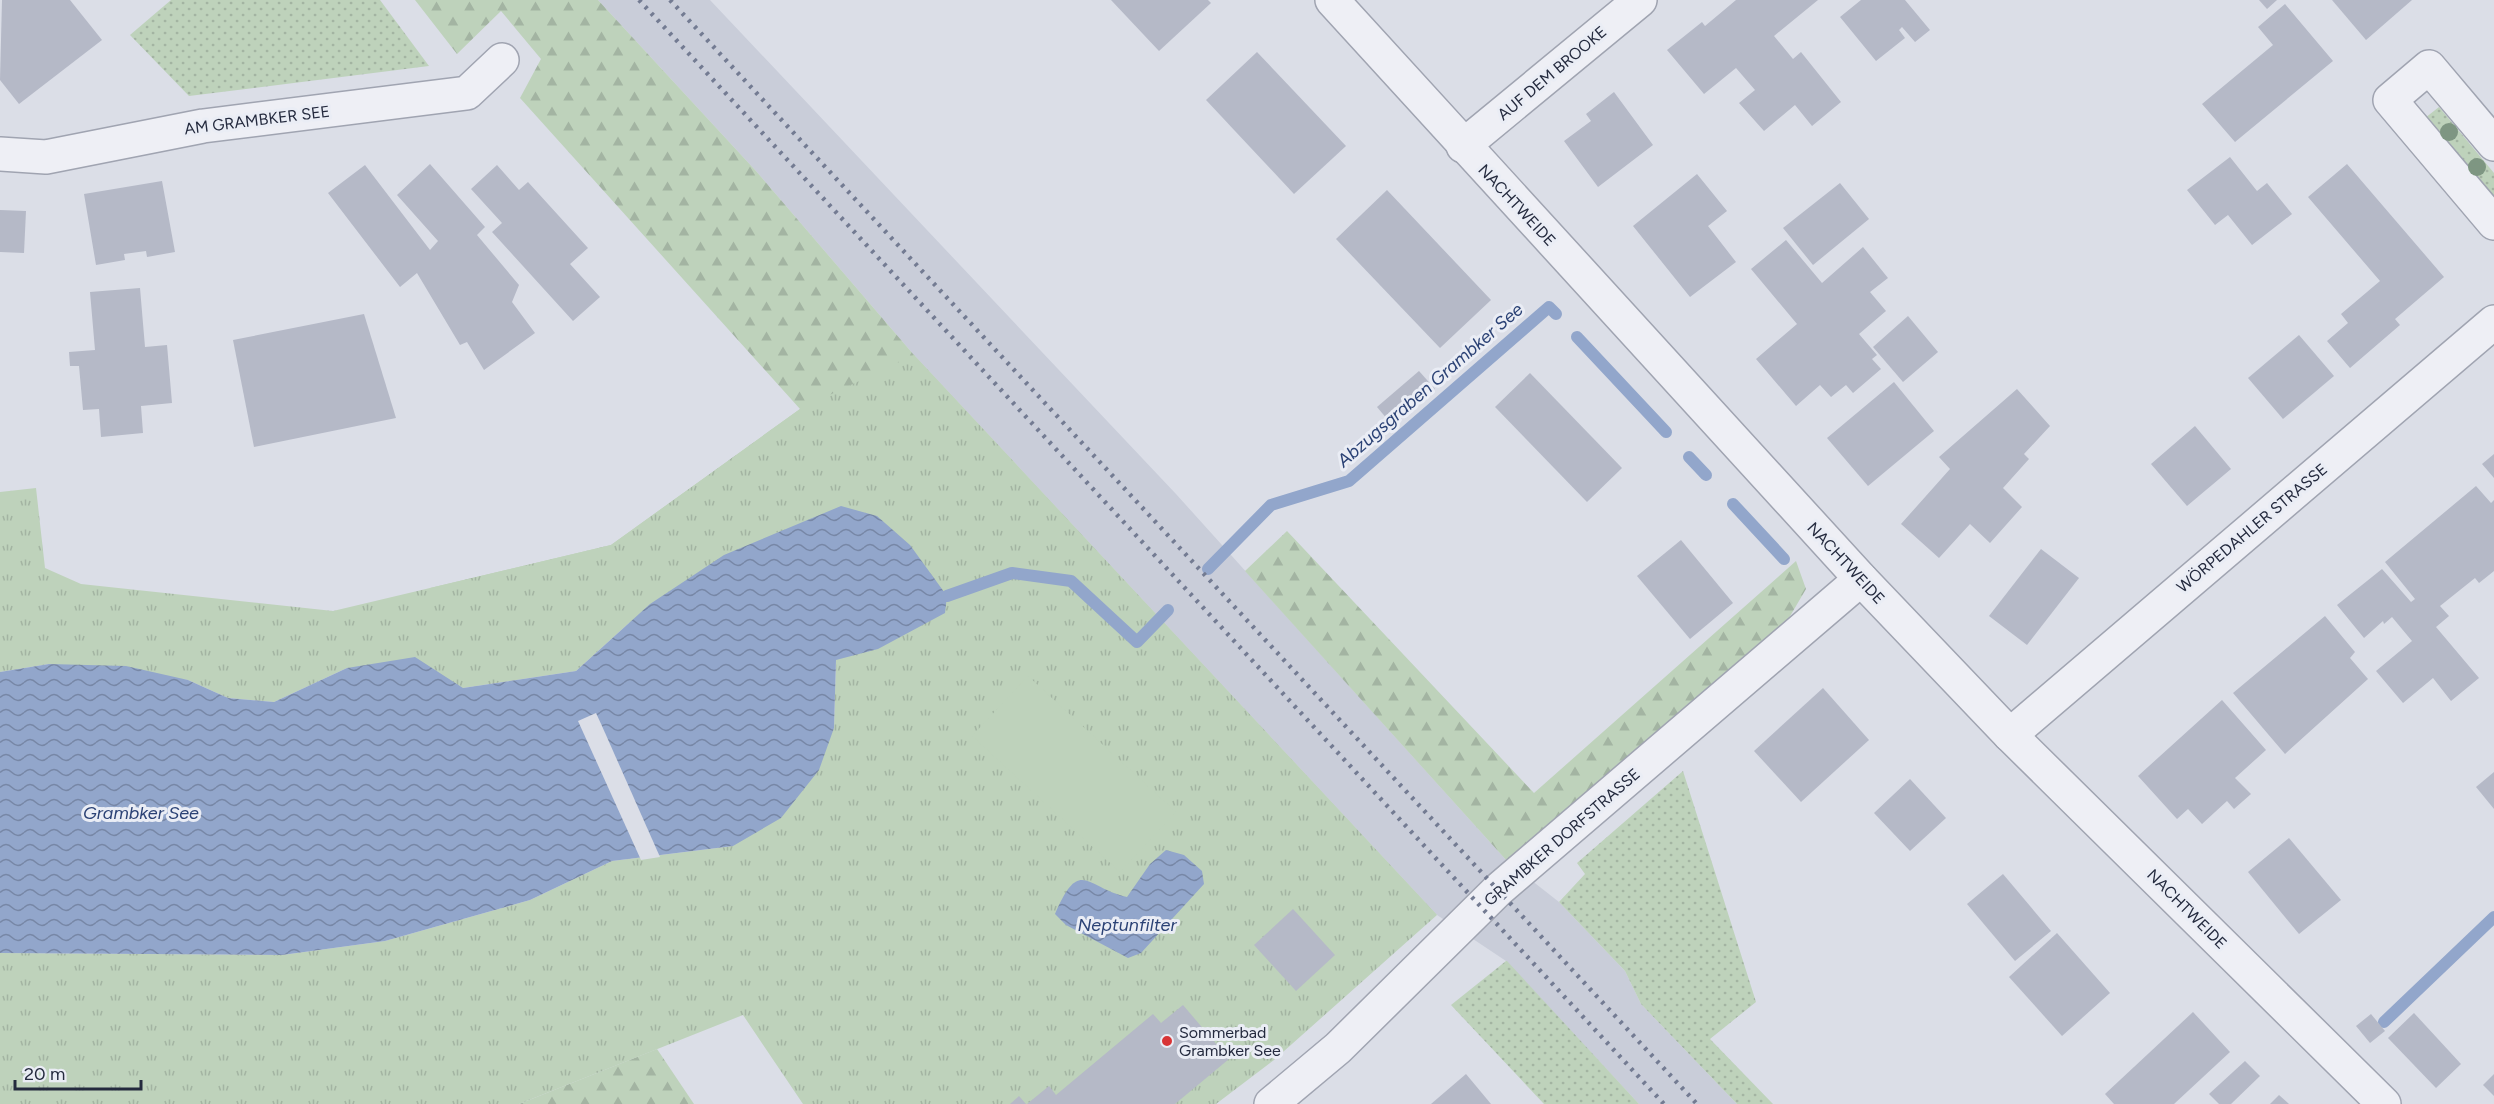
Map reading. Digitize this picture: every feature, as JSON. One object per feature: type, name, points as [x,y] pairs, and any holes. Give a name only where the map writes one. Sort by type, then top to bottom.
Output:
[{"type":"street","name":"NACHTWEIDE","points":[[1332,0],[1861,579],[2010,735],[2384,1104]]},
{"type":"street","name":"AUF DEM BROOKE","points":[[1463,146],[1640,0]]},
{"type":"street","name":"AM GRAMBKER SEE","points":[[3,154],[46,157],[203,126],[467,93],[502,60]]},
{"type":"street","points":[[2494,144],[2429,67],[2390,100],[2494,223]]},
{"type":"street","name":"WÖRPEDAHLER STRASSE","points":[[2010,735],[2494,322]]},
{"type":"street","name":"GRAMBKER DORFSTRASSE","points":[[1271,1104],[1338,1048],[1498,891],[1861,579]]},
{"type":"shaded area","points":[[598,0],[710,0],[1176,494],[1507,861],[1559,902],[1625,971],[1641,1004],[1737,1104],[1639,1104],[1506,961],[1437,915],[914,355],[756,171]]},
{"type":"green space","points":[[171,0],[380,0],[429,66],[189,96],[130,35]]},
{"type":"green space","points":[[415,0],[598,0],[756,171],[914,355],[1437,915],[836,659],[430,588],[611,545],[800,409],[520,98],[541,59],[501,11],[457,54]]},
{"type":"green space","points":[[2439,107],[2494,173],[2494,201],[2425,118]]},
{"type":"green space","points":[[914,355],[1437,915],[1274,1060],[1216,1104],[803,1104],[743,1015],[519,1104],[0,1104],[0,953],[282,955],[385,941],[530,900],[612,861],[733,846],[834,728],[836,659],[878,649],[947,596],[910,545],[877,516],[841,506],[724,555],[650,604],[576,671],[463,688],[347,668],[274,702],[228,698],[188,680],[49,664],[0,672],[0,492],[36,488],[45,568],[81,584],[333,611],[611,545],[800,409]]},
{"type":"green space","points":[[1287,531],[1534,793],[1796,561],[1806,589],[1786,623],[1507,861],[1245,571]]},
{"type":"green space","points":[[1028,676],[1176,812],[1120,872],[972,736]]},
{"type":"green space","points":[[1683,771],[1756,1002],[1710,1039],[1773,1104],[1737,1104],[1641,1004],[1625,971],[1559,902],[1585,874],[1577,863]]},
{"type":"green space","points":[[1506,961],[1639,1104],[1544,1104],[1451,1005]]},
{"type":"green space","points":[[657,1049],[694,1104],[519,1104]]},
{"type":"water","name":"Grambker See","points":[[841,506],[877,516],[910,545],[947,596],[945,613],[878,649],[836,660],[834,728],[819,770],[781,818],[733,846],[612,861],[530,900],[385,941],[282,955],[0,953],[0,672],[49,664],[126,666],[188,680],[228,698],[274,702],[347,668],[415,657],[463,688],[576,671],[650,604],[724,555]]},
{"type":"water","name":"Neptunfilter","points":[[1166,850],[1184,855],[1202,871],[1204,884],[1141,953],[1128,958],[1066,925],[1055,914],[1064,896],[1078,881],[1085,880],[1127,897],[1150,864]]},
{"type":"pier","points":[[596,713],[660,857],[641,860],[578,721]]},
{"type":"building","points":[[2,0],[70,0],[102,40],[19,104],[0,80]]},
{"type":"building","points":[[1111,0],[1208,0],[1211,3],[1159,51]]},
{"type":"building","points":[[1736,0],[1818,0],[1774,36],[1793,59],[1801,52],[1841,102],[1812,126],[1795,105],[1764,131],[1739,103],[1755,90],[1736,68],[1704,94],[1667,50],[1702,22],[1705,26]]},
{"type":"building","points":[[1861,0],[1905,0],[1930,30],[1915,42],[1902,27],[1899,30],[1905,38],[1876,61],[1840,17]]},
{"type":"building","points":[[2259,0],[2277,0],[2267,9]]},
{"type":"building","points":[[2332,0],[2412,0],[2366,40]]},
{"type":"building","points":[[2285,4],[2333,61],[2235,142],[2202,104],[2273,45],[2258,27]]},
{"type":"building","points":[[1257,52],[1346,146],[1294,194],[1206,100]]},
{"type":"building","points":[[1614,92],[1653,145],[1598,187],[1564,141],[1591,121],[1586,114]]},
{"type":"building","points":[[2230,157],[2257,191],[2267,183],[2292,214],[2252,245],[2228,215],[2215,225],[2187,190]]},
{"type":"building","points":[[430,164],[485,227],[477,235],[519,285],[512,302],[535,333],[484,370],[467,342],[460,345],[417,273],[400,287],[328,193],[365,165],[430,250],[438,241],[397,195]]},
{"type":"building","points":[[2347,164],[2444,277],[2395,319],[2400,325],[2350,368],[2327,341],[2348,323],[2341,314],[2380,281],[2308,197]]},
{"type":"building","points":[[497,165],[519,190],[528,182],[588,248],[570,264],[600,297],[573,321],[492,232],[502,223],[471,189]]},
{"type":"building","points":[[1697,174],[1727,211],[1708,226],[1736,262],[1690,297],[1633,226]]},
{"type":"building","points":[[162,181],[175,252],[147,257],[146,251],[124,254],[125,260],[96,265],[84,194]]},
{"type":"building","points":[[1840,183],[1869,219],[1813,265],[1783,228]]},
{"type":"building","points":[[1387,190],[1491,300],[1440,348],[1336,239]]},
{"type":"building","points":[[0,210],[26,211],[24,253],[0,252]]},
{"type":"building","points":[[1786,240],[1822,283],[1863,247],[1888,278],[1870,292],[1886,311],[1859,334],[1877,355],[1872,359],[1881,369],[1853,393],[1846,385],[1831,397],[1820,385],[1796,406],[1756,359],[1797,324],[1751,269]]},
{"type":"building","points":[[140,288],[145,347],[167,345],[172,403],[141,406],[143,433],[101,437],[99,409],[83,410],[79,366],[70,366],[69,352],[95,350],[90,292]]},
{"type":"building","points":[[364,314],[396,418],[254,447],[233,340]]},
{"type":"building","points":[[1908,316],[1938,352],[1903,382],[1873,347]]},
{"type":"building","points":[[2299,335],[2334,376],[2283,419],[2248,378]]},
{"type":"building","points":[[1419,371],[1435,389],[1393,426],[1377,407]]},
{"type":"building","points":[[1530,373],[1622,468],[1587,502],[1495,407]]},
{"type":"building","points":[[1894,382],[1934,431],[1868,486],[1827,438]]},
{"type":"building","points":[[2017,389],[2050,426],[2024,454],[2029,459],[2003,488],[2022,507],[1990,543],[1970,524],[1939,558],[1901,524],[1950,469],[1939,457]]},
{"type":"building","points":[[2195,426],[2231,469],[2187,506],[2151,464]]},
{"type":"building","points":[[2494,454],[2494,478],[2482,464]]},
{"type":"building","points":[[2476,486],[2491,503],[2494,500],[2494,571],[2479,583],[2475,578],[2440,606],[2449,616],[2436,627],[2479,678],[2451,701],[2433,678],[2403,703],[2376,671],[2412,641],[2392,617],[2384,624],[2383,621],[2364,638],[2337,605],[2382,569],[2411,602],[2415,599],[2385,562]]},
{"type":"building","points":[[1681,540],[1733,603],[1690,639],[1637,576]]},
{"type":"building","points":[[2041,549],[2079,578],[2027,645],[1989,616]]},
{"type":"building","points":[[2325,616],[2355,652],[2350,658],[2368,679],[2285,754],[2233,693]]},
{"type":"building","points":[[1823,688],[1869,740],[1801,802],[1754,751]]},
{"type":"building","points":[[2222,700],[2266,750],[2235,778],[2251,794],[2234,809],[2227,801],[2202,824],[2188,809],[2177,819],[2138,776]]},
{"type":"building","points":[[2494,772],[2494,809],[2476,787]]},
{"type":"building","points":[[1910,779],[1946,818],[1910,851],[1874,813]]},
{"type":"building","points":[[2289,838],[2341,900],[2299,934],[2248,872]]},
{"type":"building","points":[[2003,874],[2051,931],[2015,961],[1967,904]]},
{"type":"building","points":[[1293,909],[1335,955],[1296,991],[1254,945]]},
{"type":"building","points":[[2057,933],[2110,993],[2062,1036],[2009,977]]},
{"type":"building","name":"Sommerbad Grambker See","points":[[1183,1005],[1229,1059],[1175,1104],[1027,1104],[1049,1086],[1056,1095],[1153,1014],[1161,1023]]},
{"type":"building","points":[[2193,1012],[2230,1052],[2174,1104],[2114,1104],[2105,1094]]},
{"type":"building","points":[[2414,1013],[2461,1064],[2436,1088],[2388,1038]]},
{"type":"building","points":[[2371,1014],[2385,1031],[2370,1043],[2356,1026]]},
{"type":"building","points":[[2245,1061],[2260,1076],[2231,1104],[2219,1104],[2209,1094]]},
{"type":"building","points":[[1466,1074],[1491,1104],[1431,1104]]},
{"type":"building","points":[[2494,1074],[2494,1096],[2483,1085]]},
{"type":"building","points":[[2279,1095],[2289,1104],[2270,1104]]},
{"type":"building","points":[[1019,1096],[1026,1104],[1010,1104]]},
{"type":"waterway","name":"Abzugsgraben Grambker See","points":[[1208,569],[1271,505],[1349,481],[1549,307],[1556,314]]},
{"type":"waterway","name":"Abzugsgraben Grambker See","points":[[1577,337],[1666,432]]},
{"type":"waterway","name":"Abzugsgraben Grambker See","points":[[1689,457],[1706,475]]},
{"type":"waterway","name":"Abzugsgraben Grambker See","points":[[1733,504],[1784,559]]},
{"type":"waterway","name":"Abzugsgraben Grambker See","points":[[947,596],[1012,573],[1071,581],[1137,642],[1168,610]]},
{"type":"waterway","name":"Abzugsgraben Grambker See","points":[[2384,1022],[2494,917]]},
{"type":"railway","points":[[639,0],[1664,1104]]},
{"type":"railway","points":[[670,0],[1697,1104]]},
{"type":"place","name":"Sommerbad Grambker See","points":[[1167,1041]]}]
